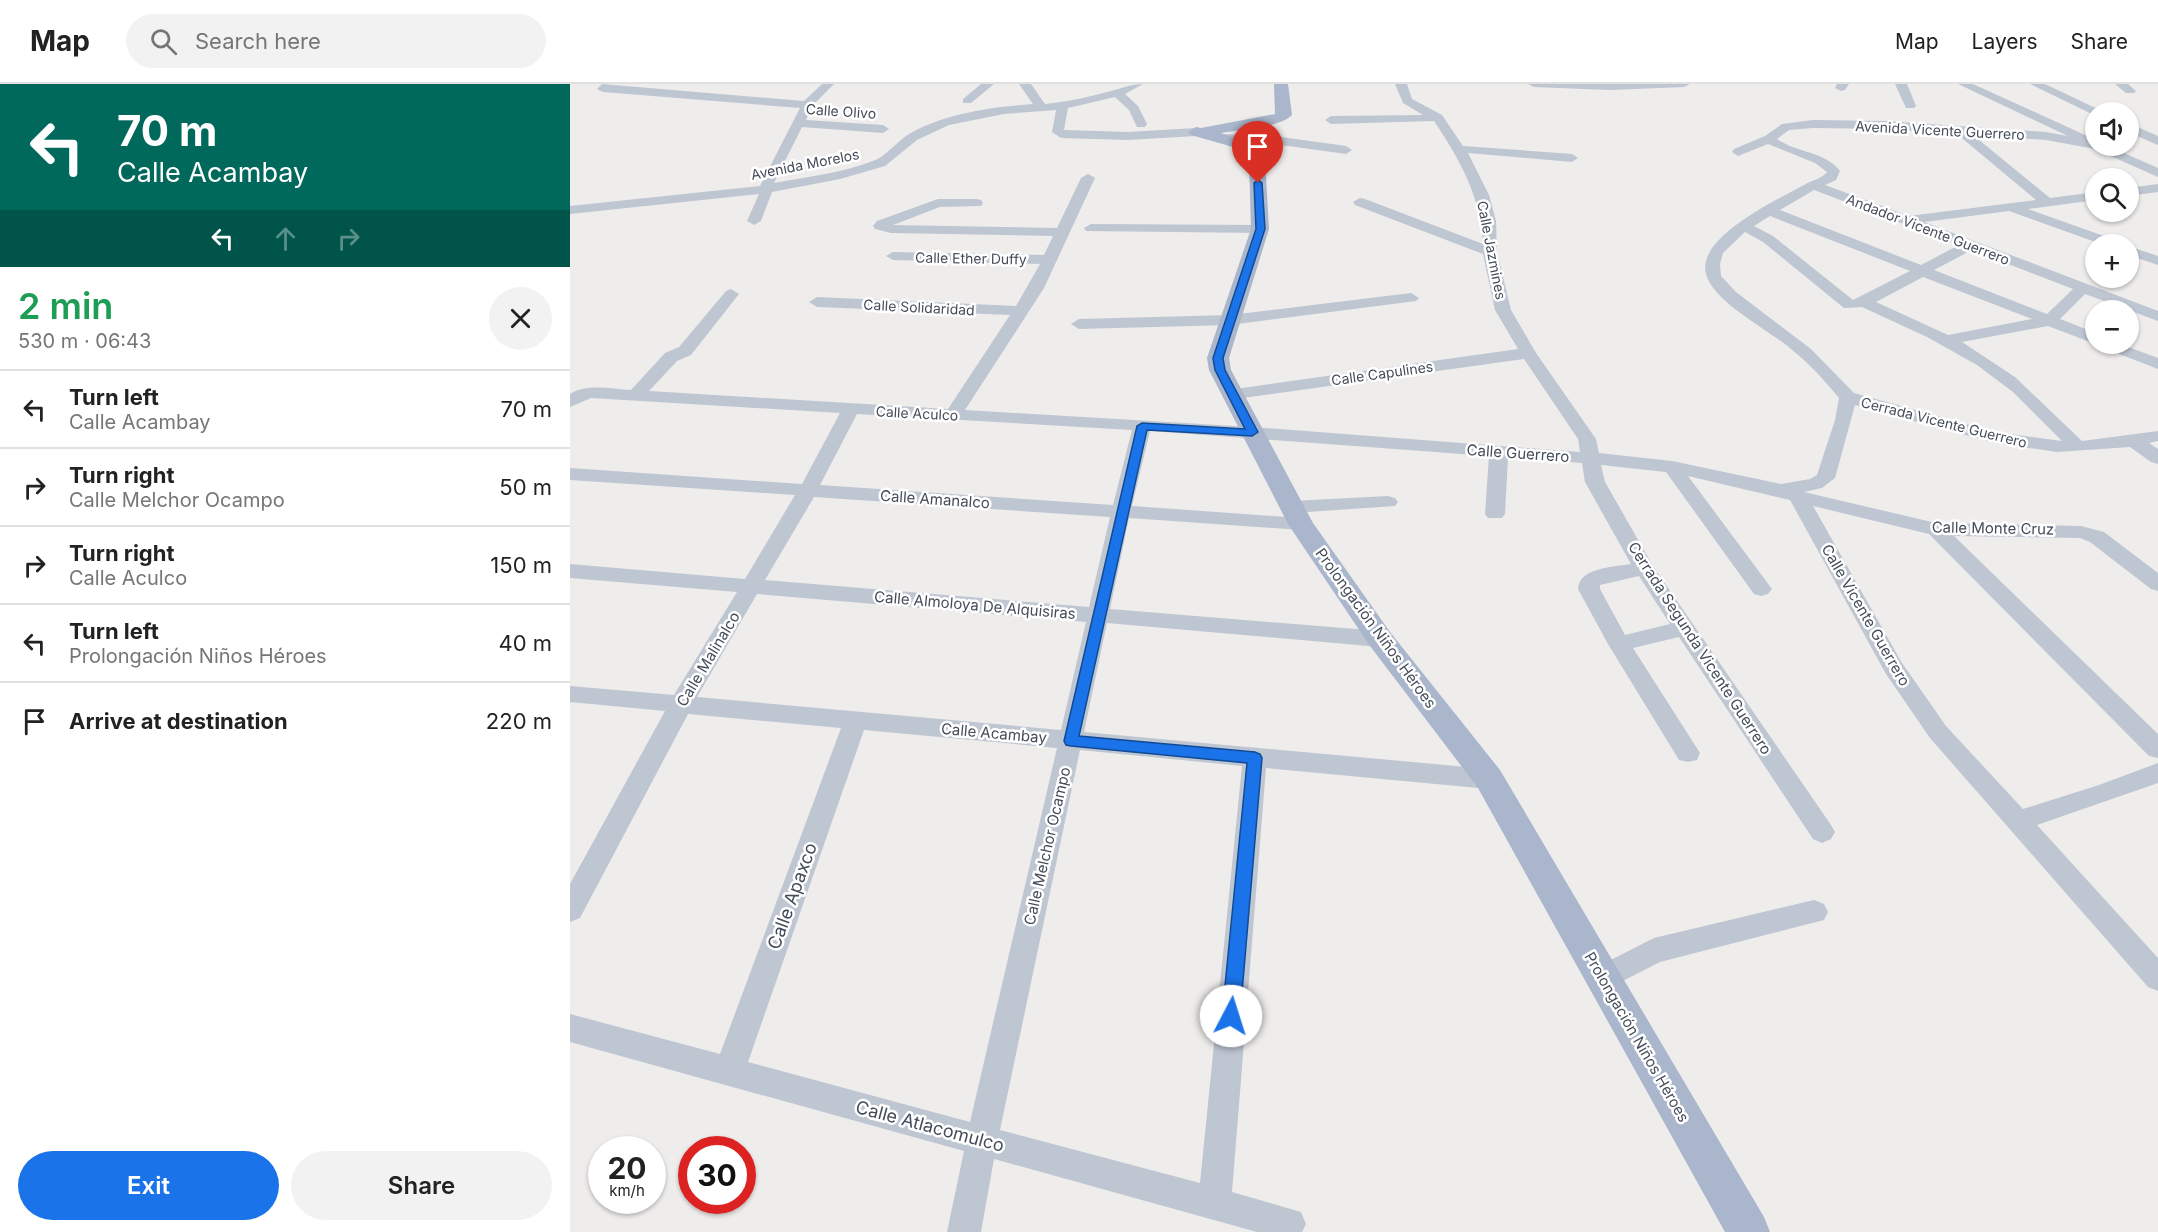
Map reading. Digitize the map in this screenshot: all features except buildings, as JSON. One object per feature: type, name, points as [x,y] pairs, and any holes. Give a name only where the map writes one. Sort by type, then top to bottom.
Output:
[{"type":"main road","points":[[1196,132],[1280,118],[1284,115],[1281,84]]},
{"type":"main road","name":"Prolongación Niños Héroes","points":[[1196,132],[1225,138],[1254,154],[1257,159],[1260,229],[1218,358],[1220,370],[1235,394],[1252,432],[1296,515],[1380,639],[1489,779],[1749,1232]]},
{"type":"street","points":[[754,221],[797,123],[807,105],[828,84]]},
{"type":"street","points":[[967,101],[988,84]]},
{"type":"street","points":[[1025,84],[1039,102],[1040,107]]},
{"type":"street","name":"Avenida Morelos","points":[[570,210],[764,194],[872,166],[888,158],[913,137],[945,122],[1004,110],[1063,106],[1117,93],[1137,84]]},
{"type":"street","name":"Calle Jazmines","points":[[1401,84],[1407,101],[1438,118],[1459,149],[1482,195],[1489,221],[1490,252],[1503,310],[1528,352],[1587,439],[1589,458]]},
{"type":"street","points":[[1534,84],[1610,87],[1684,84]]},
{"type":"street","points":[[1901,84],[1910,106]]},
{"type":"street","points":[[1963,84],[2085,141]]},
{"type":"street","points":[[2036,84],[2085,106]]},
{"type":"street","points":[[606,86],[807,105]]},
{"type":"street","points":[[1117,93],[1134,108],[1142,124]]},
{"type":"street","points":[[1063,106],[1058,132],[1062,134],[1128,136],[1196,132]]},
{"type":"street","points":[[1331,120],[1438,118]]},
{"type":"street","name":"Calle Olivo","points":[[797,123],[883,129]]},
{"type":"street","name":"Avenida Vicente Guerrero","points":[[1769,139],[1786,127],[1814,124],[1886,125],[2046,136],[2085,143]]},
{"type":"street","points":[[1960,130],[2047,202]]},
{"type":"street","points":[[2139,132],[2158,141]]},
{"type":"street","points":[[1225,138],[1281,141],[1346,150]]},
{"type":"street","points":[[1738,152],[1769,139]]},
{"type":"street","name":"Andador Vicente Guerrero","points":[[1769,139],[1780,147],[1824,163],[1834,171],[1832,178],[1813,185]]},
{"type":"street","points":[[1459,149],[1572,158]]},
{"type":"street","points":[[2119,156],[2158,173]]},
{"type":"street","points":[[953,415],[1021,312],[1088,178]]},
{"type":"street","points":[[1789,493],[1826,478],[1845,420],[1848,397],[1800,348],[1724,290],[1714,278],[1713,262],[1718,249],[1742,225],[1813,185]]},
{"type":"street","name":"Andador Vicente Guerrero","points":[[1813,185],[2158,316]]},
{"type":"street","points":[[2139,191],[2158,188]]},
{"type":"street","points":[[764,194],[810,192]]},
{"type":"street","points":[[1906,220],[2085,197]]},
{"type":"street","points":[[1360,202],[1490,252]]},
{"type":"street","points":[[976,203],[932,205],[880,226],[891,229],[1062,231]]},
{"type":"street","points":[[2010,207],[2085,234]]},
{"type":"street","points":[[1769,211],[2085,335]]},
{"type":"street","points":[[1742,225],[1768,239],[1857,303],[1946,340],[1998,371],[2018,387],[2076,445]]},
{"type":"street","points":[[1091,228],[1260,229]]},
{"type":"street","points":[[1857,303],[1971,245]]},
{"type":"street","points":[[2139,254],[2158,261]]},
{"type":"street","name":"Calle Ether Duffy","points":[[893,256],[1049,260]]},
{"type":"street","points":[[1946,340],[2049,321],[2083,287]]},
{"type":"street","points":[[634,397],[671,357],[686,351],[731,294]]},
{"type":"street","points":[[1078,324],[1230,320],[1411,298]]},
{"type":"street","name":"Calle Solidaridad","points":[[817,302],[1021,312]]},
{"type":"street","name":"Calle Capulines","points":[[1235,394],[1528,352]]},
{"type":"street","points":[[2132,354],[2158,364]]},
{"type":"street","name":"Calle Aculco","points":[[576,398],[634,397],[1252,432]]},
{"type":"street","name":"Cerrada Vicente Guerrero","points":[[1848,397],[2005,440],[2046,446],[2134,441],[2158,436]]},
{"type":"street","name":"Calle Malinalco","points":[[570,910],[681,704],[808,490],[851,410]]},
{"type":"street","name":"Calle Melchor Ocampo","points":[[964,1232],[982,1140],[1142,426]]},
{"type":"street","name":"Calle Guerrero","points":[[1252,432],[1589,458],[1672,467],[1789,493]]},
{"type":"street","points":[[2134,441],[2158,458]]},
{"type":"street","points":[[1495,514],[1499,452]]},
{"type":"street","name":"Cerrada Segunda Vicente Guerrero","points":[[1589,458],[1595,482],[1644,568],[1822,832]]},
{"type":"street","points":[[1672,467],[1761,589]]},
{"type":"street","name":"Calle Amanalco","points":[[570,474],[1121,512],[1296,515],[1388,502]]},
{"type":"street","name":"Calle Monte Cruz","points":[[1789,493],[1936,529],[2081,532],[2097,537],[2158,584]]},
{"type":"street","name":"Calle Vicente Guerrero","points":[[1789,493],[1894,668],[1938,732],[2158,978]]},
{"type":"street","points":[[1936,529],[2158,749]]},
{"type":"street","points":[[1644,568],[1594,578],[1589,583],[1589,589],[1619,644],[1688,753]]},
{"type":"street","name":"Calle Almoloya De Alquisiras","points":[[570,572],[1380,639]]},
{"type":"street","points":[[1619,644],[1684,628]]},
{"type":"street","name":"Calle Acambay","points":[[570,694],[1489,779]]},
{"type":"street","name":"Calle Apaxco","points":[[729,1071],[856,720]]},
{"type":"street","points":[[1214,1204],[1255,758]]},
{"type":"street","points":[[2018,821],[2106,793],[2158,773]]},
{"type":"street","points":[[1603,978],[1654,951],[1814,912]]},
{"type":"street","name":"Calle Atlacomulco","points":[[570,1028],[1289,1224]]},
{"type":"route","points":[[1231,1016],[1255,758],[1071,741],[1142,426],[1252,432],[1235,394],[1220,370],[1218,358],[1260,229],[1258,183]]}]
